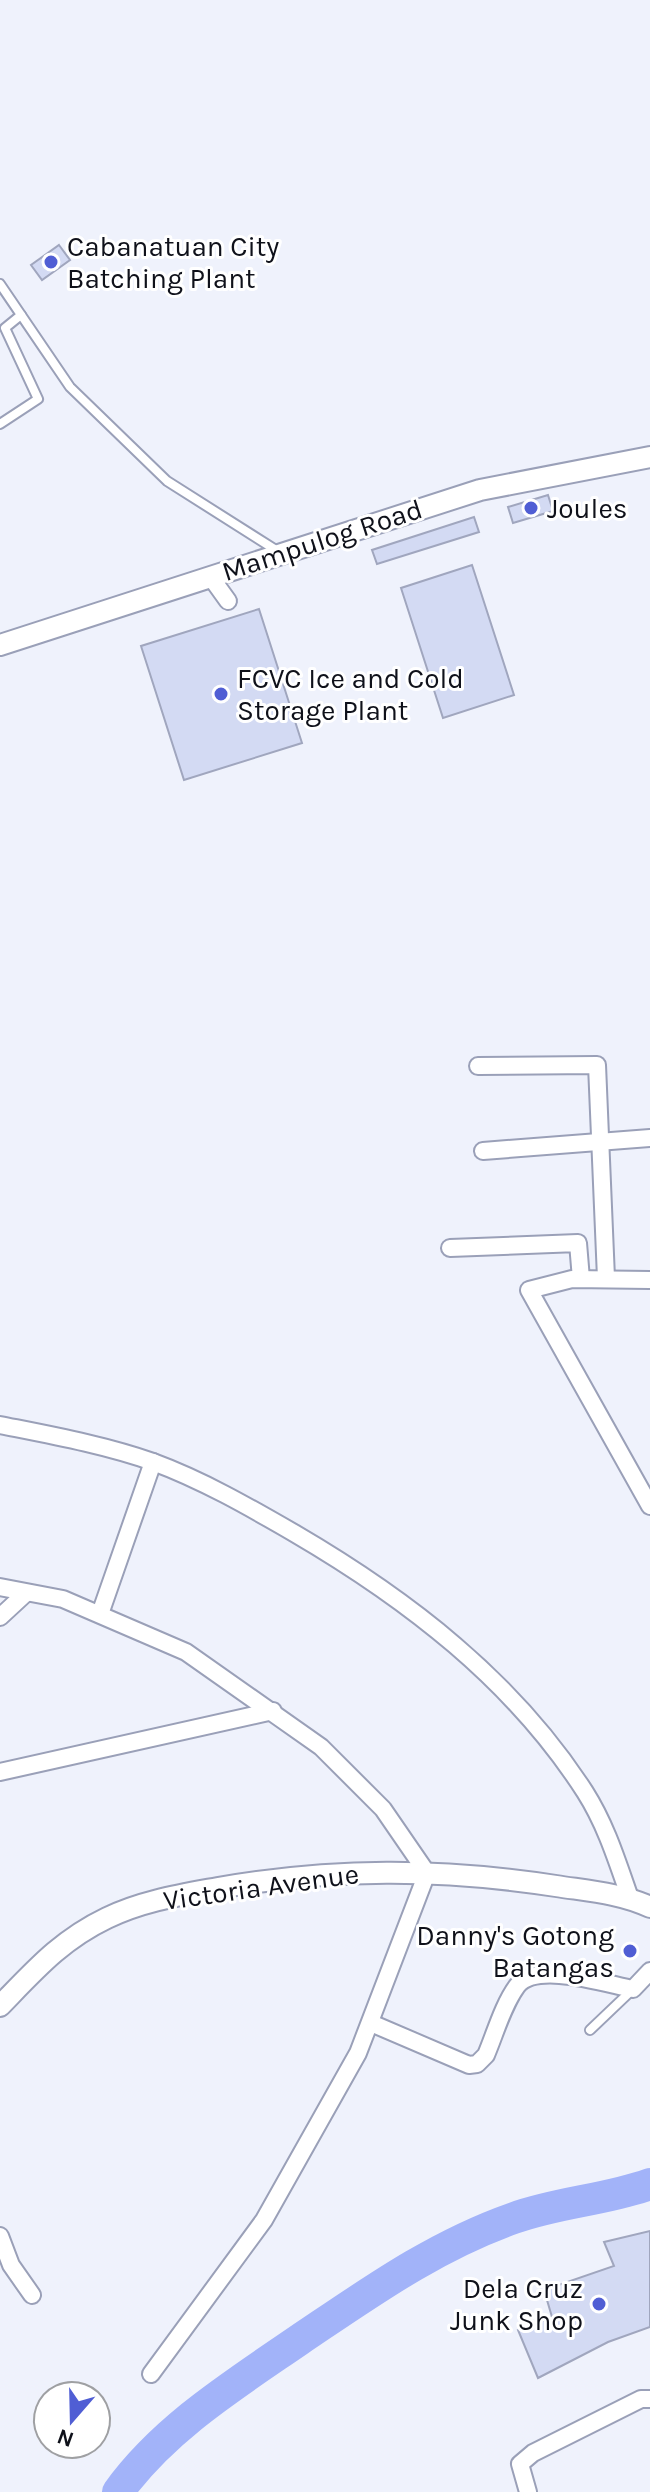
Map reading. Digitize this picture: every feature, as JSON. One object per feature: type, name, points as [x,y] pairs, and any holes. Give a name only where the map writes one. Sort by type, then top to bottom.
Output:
[{"type":"street","name":"Mampulog Road","points":[[0,645],[480,490],[650,457]]},
{"type":"street","points":[[210,576],[228,601]]},
{"type":"street","points":[[478,1066],[597,1065],[606,1278]]},
{"type":"street","points":[[483,1151],[650,1138]]},
{"type":"street","points":[[450,1248],[578,1243],[581,1279]]},
{"type":"street","points":[[650,1280],[581,1279],[529,1290],[650,1506]]},
{"type":"street","points":[[0,1425],[153,1462],[242,1503],[352,1567],[424,1617],[494,1678],[587,1794],[608,1832],[630,1898]]},
{"type":"street","points":[[100,1614],[153,1462]]},
{"type":"street","points":[[0,1587],[63,1599],[186,1652],[321,1747],[383,1809],[427,1873],[358,2053],[264,2220],[151,2374]]},
{"type":"street","points":[[0,1617],[26,1593]]},
{"type":"street","points":[[0,1772],[273,1711]]},
{"type":"street","name":"Victoria Avenue","points":[[0,2006],[61,1943],[109,1917],[162,1898],[340,1871],[427,1873],[515,1880],[630,1898],[650,1907]]},
{"type":"street","points":[[371,2023],[469,2065],[477,2064],[486,2055],[518,1985],[529,1976],[544,1973],[633,1989],[650,1971]]},
{"type":"street","points":[[0,2236],[5,2266],[32,2295]]},
{"type":"street","points":[[528,2492],[520,2464],[533,2453],[641,2399],[650,2399]]},
{"type":"lane","points":[[0,284],[70,387],[167,481],[280,553]]},
{"type":"lane","points":[[0,424],[38,399],[5,328],[21,315]]},
{"type":"lane","points":[[590,2030],[633,1989]]},
{"type":"building","name":"Cabanatuan City Batching Plant","points":[[59,245],[70,260],[42,280],[31,265]]},
{"type":"building","points":[[548,495],[553,511],[513,523],[508,507]]},
{"type":"building","points":[[474,517],[479,532],[377,564],[372,550]]},
{"type":"building","points":[[472,565],[514,695],[443,718],[401,588]]},
{"type":"building","name":"FCVC Ice and Cold Storage Plant","points":[[259,609],[302,743],[184,780],[141,646]]},
{"type":"building","name":"Dela Cruz Junk Shop","points":[[650,2231],[650,2327],[608,2342],[538,2378],[518,2330],[552,2317],[544,2290],[614,2266],[604,2242]]},
{"type":"waterway","points":[[118,2492],[157,2447],[202,2408],[403,2272],[456,2242],[514,2218],[650,2184]]},
{"type":"place","name":"Cabanatuan City Batching Plant","points":[[51,262]]},
{"type":"place","name":"Joules","points":[[531,508]]},
{"type":"place","name":"FCVC Ice and Cold Storage Plant","points":[[221,694]]},
{"type":"place","name":"Danny's Gotong Batangas","points":[[630,1951]]},
{"type":"place","name":"Dela Cruz Junk Shop","points":[[599,2304]]}]
